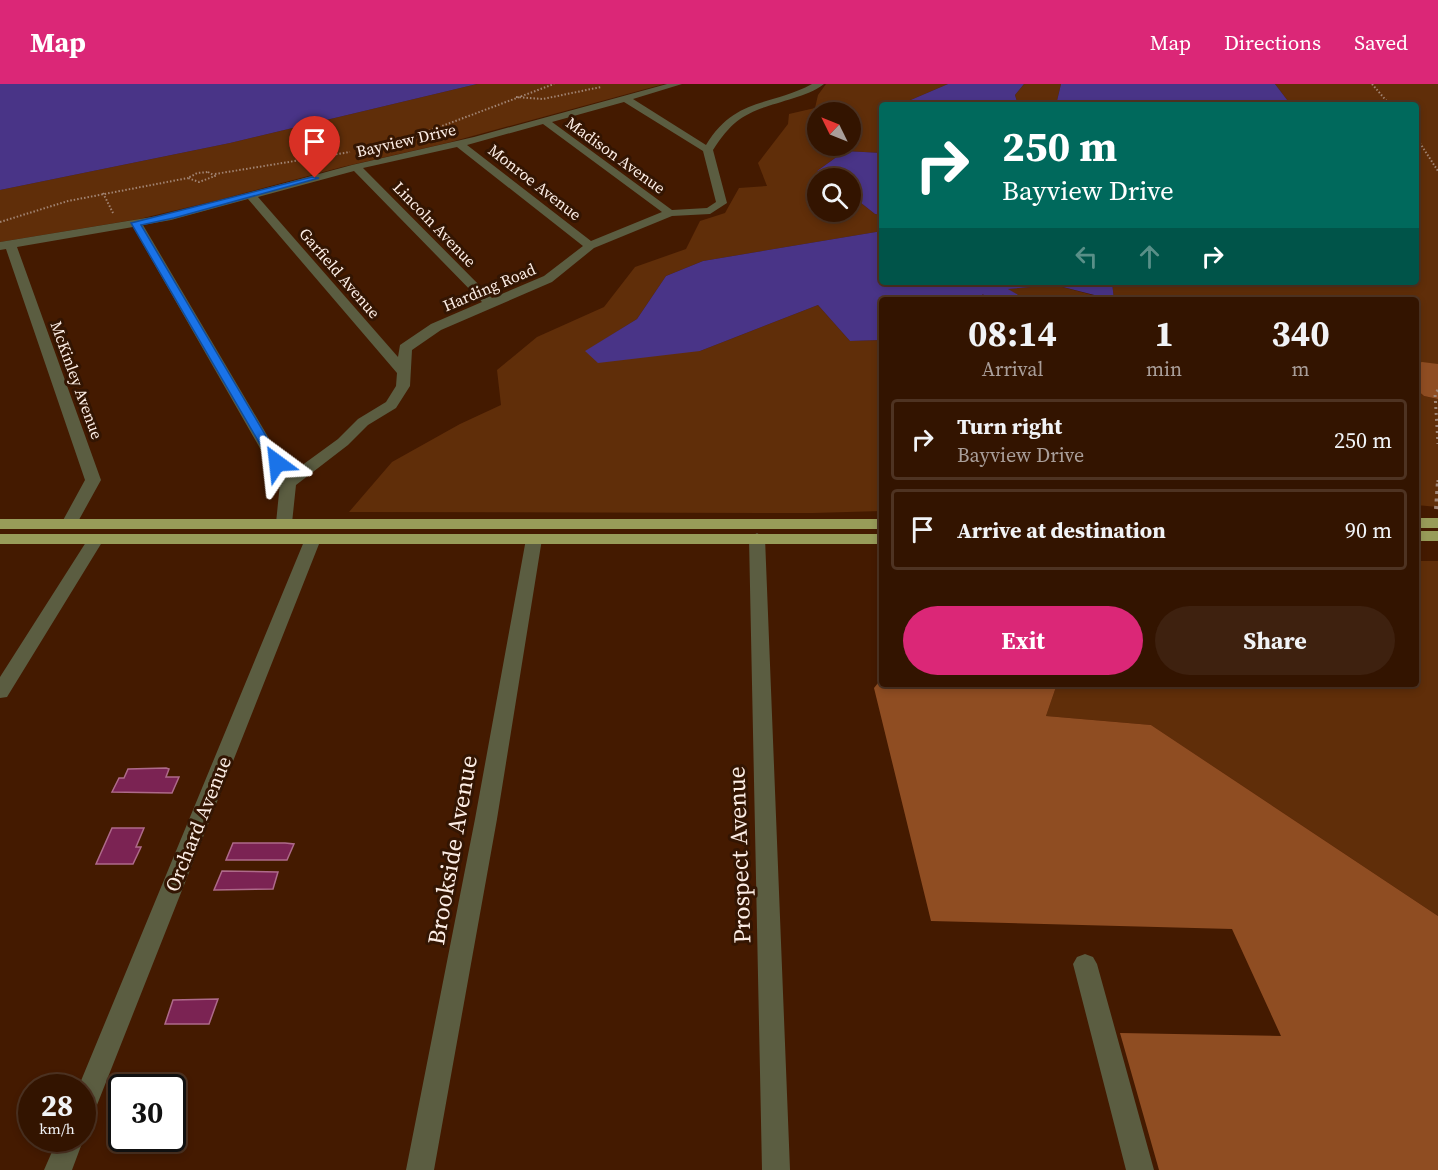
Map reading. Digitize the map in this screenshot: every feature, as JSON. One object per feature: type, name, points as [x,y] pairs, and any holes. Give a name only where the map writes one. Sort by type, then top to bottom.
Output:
[{"type":"highway","points":[[0,524],[879,524]]},
{"type":"highway","points":[[0,539],[879,539]]},
{"type":"street","name":"Bayview Drive","points":[[5,245],[171,217],[357,167],[459,144],[676,84]]},
{"type":"street","points":[[624,98],[708,150],[726,124],[737,116],[804,93],[819,84]]},
{"type":"street","name":"Madison Avenue","points":[[544,121],[670,213]]},
{"type":"street","name":"Monroe Avenue","points":[[459,144],[590,246]]},
{"type":"street","name":"Harding Road","points":[[288,483],[343,442],[363,422],[391,405],[403,386],[405,348],[436,327],[548,279],[590,246],[670,213],[710,211],[722,203],[708,150]]},
{"type":"street","name":"Lincoln Avenue","points":[[357,167],[491,304]]},
{"type":"street","name":"Garfield Avenue","points":[[252,196],[403,372]]},
{"type":"street","points":[[136,223],[288,483],[284,523]]},
{"type":"street","name":"McKinley Avenue","points":[[5,245],[93,480],[69,524]]},
{"type":"street","name":"Prospect Avenue","points":[[757,538],[776,1170]]},
{"type":"street","points":[[0,692],[96,539]]},
{"type":"street","name":"Orchard Avenue","points":[[96,1075],[313,539]]},
{"type":"street","name":"Brookside Avenue","points":[[420,1170],[484,830],[534,539]]},
{"type":"street","points":[[1085,964],[1140,1170]]},
{"type":"street","points":[[58,1170],[65,1152]]},
{"type":"path","points":[[386,144],[418,135],[554,84]]},
{"type":"path","points":[[1372,84],[1387,102]]},
{"type":"path","points":[[515,97],[543,99],[600,87]]},
{"type":"path","points":[[1419,142],[1438,171]]},
{"type":"path","points":[[0,222],[50,206],[103,193],[188,178],[197,172],[214,174],[358,150]]},
{"type":"path","points":[[188,178],[190,181],[204,181],[212,178],[214,174]]},
{"type":"path","points":[[103,193],[117,222]]},
{"type":"path","points":[[1438,390],[1435,394],[1438,444]]},
{"type":"path","points":[[1431,526],[1438,480]]},
{"type":"shaded area","points":[[0,84],[477,84],[230,143],[0,190]]},
{"type":"shaded area","points":[[477,84],[664,84],[447,143],[342,167],[215,201],[139,219],[0,242],[0,190],[230,143]]},
{"type":"shaded area","points":[[826,84],[948,84],[906,102],[879,102],[879,153],[861,152],[861,102],[816,102],[818,95]]},
{"type":"shaded area","points":[[948,84],[1024,84],[1015,95],[1017,102],[906,102]]},
{"type":"shaded area","points":[[1024,84],[1061,84],[1057,102],[1017,102],[1015,95]]},
{"type":"shaded area","points":[[1061,84],[1275,84],[1289,102],[1057,102]]},
{"type":"shaded area","points":[[1275,84],[1438,84],[1438,364],[1419,364],[1419,297],[1114,297],[1112,285],[1419,285],[1419,102],[1289,102]]},
{"type":"shaded area","points":[[807,110],[807,156],[838,156],[821,168],[807,168],[807,222],[861,222],[861,203],[879,215],[879,232],[703,261],[666,276],[637,319],[586,351],[700,351],[818,305],[850,341],[879,340],[879,511],[349,512],[392,462],[460,424],[501,405],[497,370],[537,337],[604,307],[635,267],[686,249],[700,221],[725,213],[739,188],[767,186],[758,163],[788,124],[789,114]]},
{"type":"shaded area","points":[[861,152],[879,153],[879,215],[861,203],[861,168],[821,168],[838,156],[861,156]]},
{"type":"shaded area","points":[[879,232],[879,285],[1055,285],[1008,289],[1022,297],[984,297],[983,294],[981,297],[879,297],[879,340],[850,341],[818,305],[700,351],[598,363],[585,351],[637,319],[666,276],[703,261]]},
{"type":"shaded area","points":[[1055,285],[1100,297],[1022,297],[1007,289]]},
{"type":"shaded area","points":[[1055,285],[1112,285],[1114,297],[1102,297]]},
{"type":"shaded area","points":[[1419,363],[1438,364],[1438,399],[1424,396],[1419,392]]},
{"type":"shaded area","points":[[1419,392],[1424,396],[1438,399],[1438,507],[1419,505]]},
{"type":"shaded area","points":[[1419,561],[1438,561],[1438,916],[1151,725],[1046,716],[1056,687],[1419,687]]},
{"type":"shaded area","points":[[879,682],[879,687],[1056,687],[1046,716],[1151,725],[1438,916],[1438,1170],[1159,1170],[1120,1033],[1281,1036],[1232,929],[931,921],[874,688]]},
{"type":"building","points":[[128,769],[169,769],[166,777],[179,777],[172,793],[112,792],[119,778],[124,778]]},
{"type":"building","points":[[112,828],[144,828],[136,847],[141,847],[133,864],[96,864]]},
{"type":"building","points":[[233,843],[294,844],[287,860],[226,860]]},
{"type":"building","points":[[222,871],[278,872],[273,889],[214,890]]},
{"type":"building","points":[[218,999],[209,1024],[165,1024],[173,1000]]},
{"type":"route","points":[[277,463],[136,223],[171,217],[315,178]]}]
